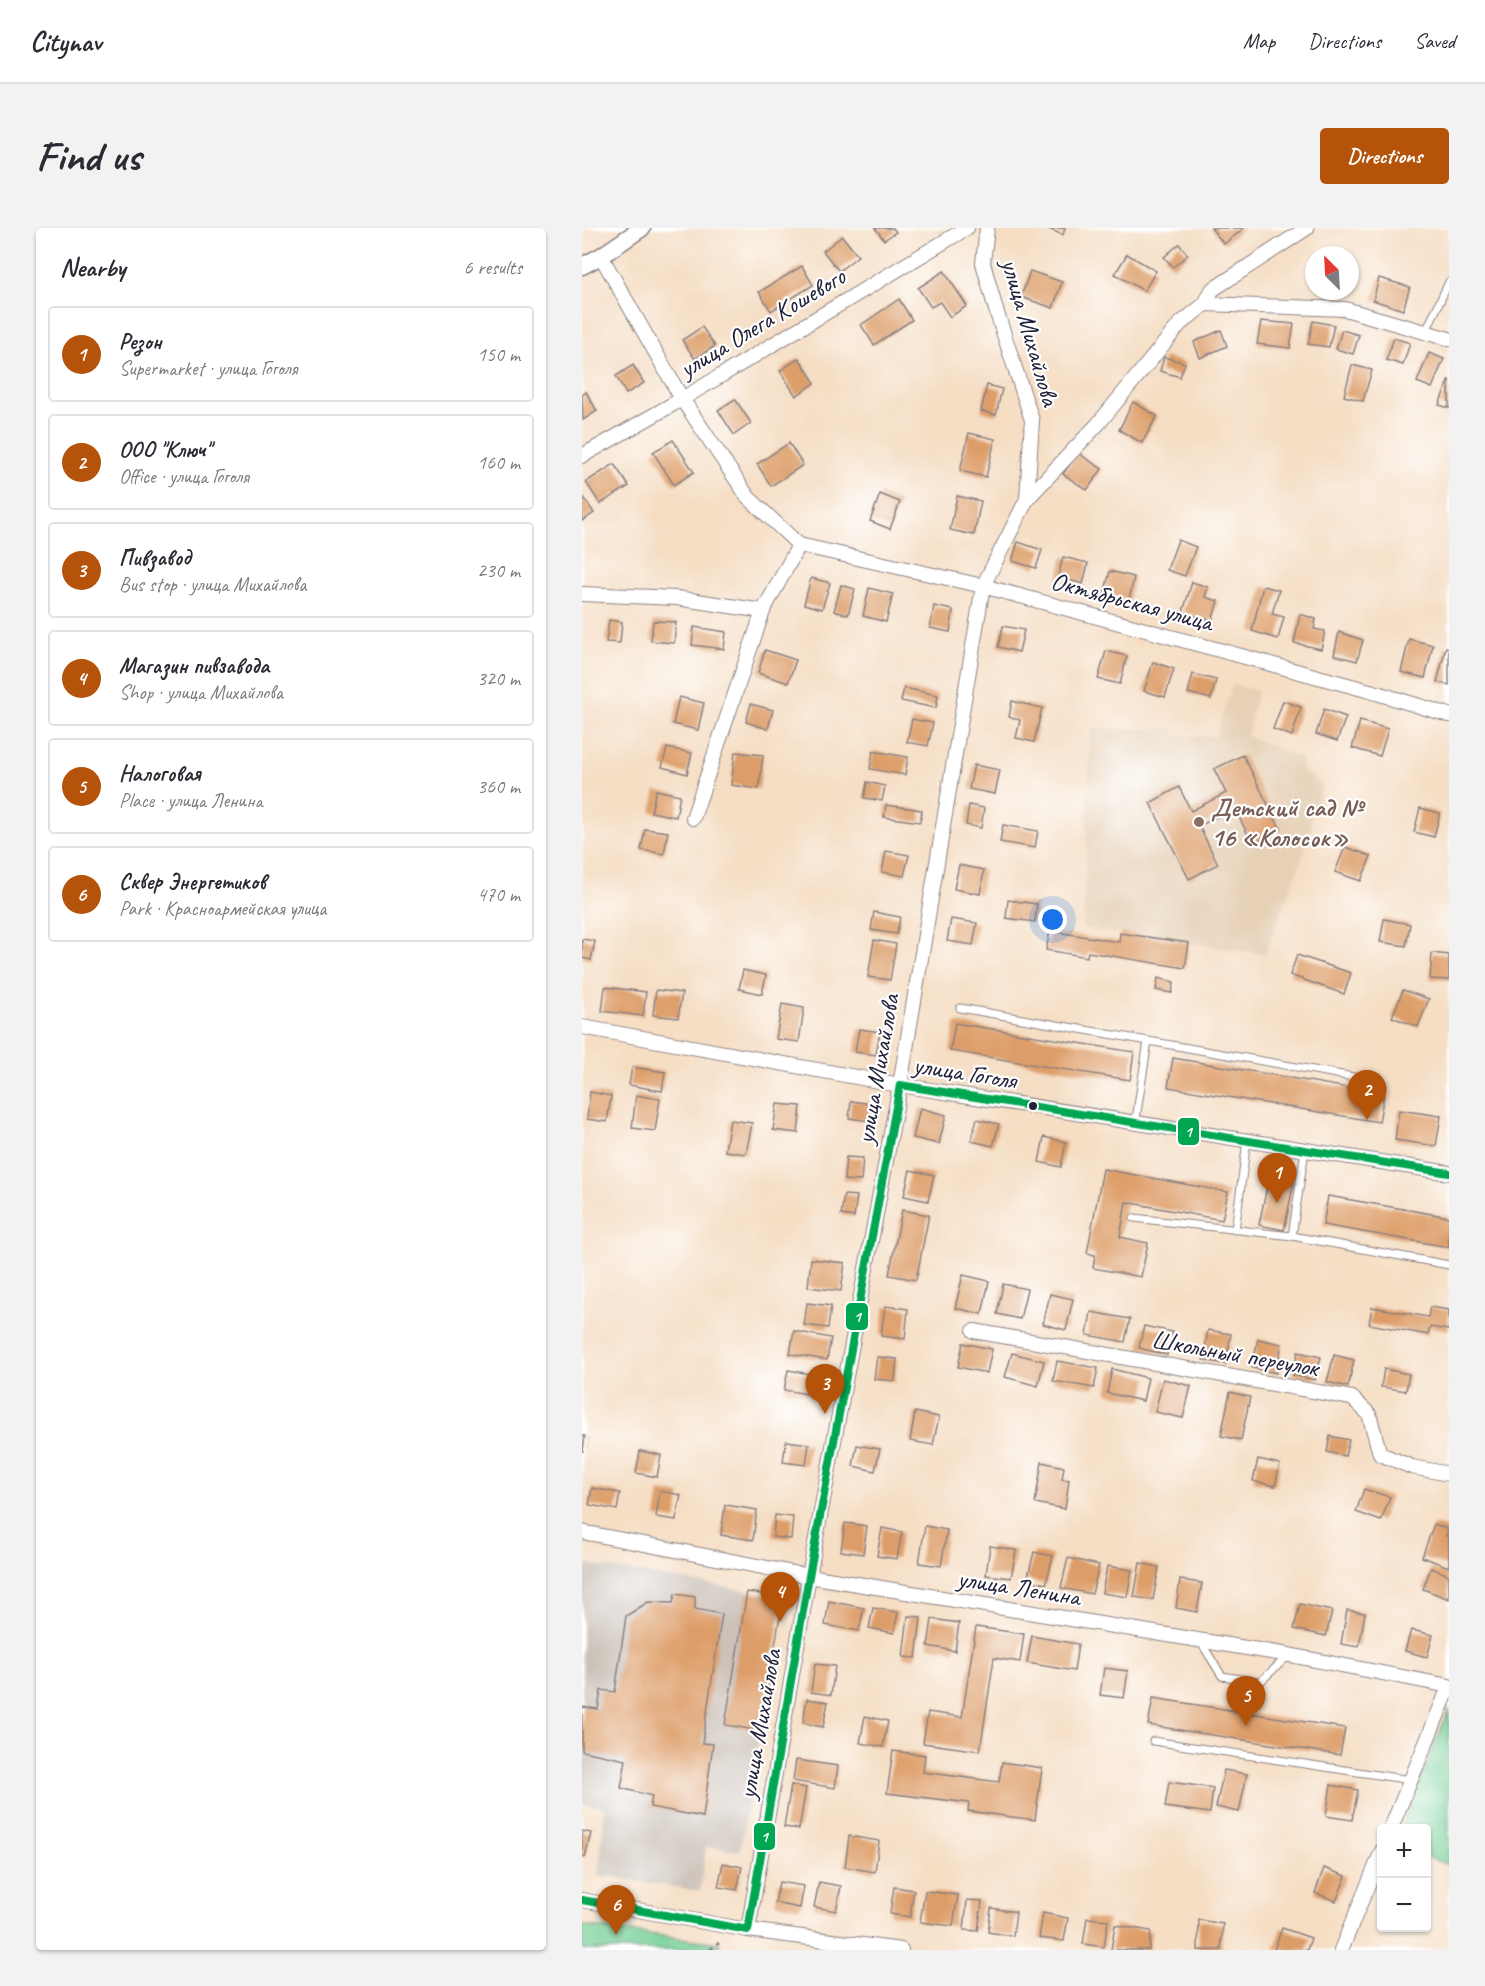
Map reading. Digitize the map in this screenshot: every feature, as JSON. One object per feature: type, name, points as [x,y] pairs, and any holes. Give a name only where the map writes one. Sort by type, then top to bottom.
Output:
[{"type":"street","points":[[582,266],[642,228]]},
{"type":"street","name":"улица Олега Кошевого","points":[[582,456],[682,399],[967,228]]},
{"type":"street","name":"улица Михайлова","points":[[748,1930],[809,1576],[900,1085],[983,586],[1028,499],[1032,420],[996,310],[983,262],[987,228]]},
{"type":"street","points":[[1028,499],[1098,424],[1180,324],[1205,304],[1212,290],[1307,228]]},
{"type":"street","points":[[601,256],[682,399],[748,497],[799,545],[763,611],[693,818]]},
{"type":"street","points":[[1205,304],[1345,309],[1449,339]]},
{"type":"street","name":"Октябрьская улица","points":[[799,545],[983,586],[1370,691],[1449,715]]},
{"type":"street","points":[[582,594],[677,598],[763,611]]},
{"type":"street","name":"улица Гоголя","points":[[582,1027],[1135,1125],[1449,1173]]},
{"type":"street","name":"Школьный переулок","points":[[974,1331],[1352,1398],[1370,1414],[1380,1454],[1412,1467],[1449,1474]]},
{"type":"street","name":"улица Ленина","points":[[582,1532],[809,1576],[1289,1655],[1449,1686]]},
{"type":"street","points":[[1393,1824],[1449,1686]]},
{"type":"street","points":[[1341,1950],[1377,1863]]},
{"type":"street","points":[[582,1900],[748,1930],[901,1950]]},
{"type":"lane","points":[[1426,331],[1449,282]]},
{"type":"lane","points":[[960,1008],[1365,1079]]},
{"type":"lane","points":[[1135,1125],[1148,1041]]},
{"type":"lane","points":[[1235,1230],[1246,1141]]},
{"type":"lane","points":[[1292,1236],[1305,1150]]},
{"type":"lane","points":[[1134,1218],[1292,1236],[1449,1265]]},
{"type":"lane","points":[[1200,1641],[1222,1676],[1260,1682],[1289,1655]]},
{"type":"lane","points":[[1154,1741],[1411,1780]]},
{"type":"path","points":[[710,1950],[719,1943]]},
{"type":"shaded area","name":"Детский сад № 16 «Колосок»","points":[[1233,684],[1258,691],[1247,736],[1301,758],[1302,770],[1322,786],[1317,809],[1311,810],[1311,835],[1265,954],[1083,928],[1091,729],[1173,729],[1175,736],[1216,736]]},
{"type":"shaded area","points":[[582,1563],[783,1597],[740,1851],[706,1847],[700,1891],[598,1875],[605,1808],[582,1803]]},
{"type":"green space","points":[[1449,1709],[1449,1865],[1431,1858],[1431,1824],[1403,1824]]},
{"type":"green space","points":[[582,1926],[719,1943],[721,1950],[582,1950]]},
{"type":"building","points":[[875,228],[893,228],[896,232],[884,240]]},
{"type":"building","points":[[1046,228],[1065,228],[1063,235]]},
{"type":"building","points":[[1211,228],[1244,228],[1224,244]]},
{"type":"building","points":[[842,236],[858,256],[839,271],[823,251]]},
{"type":"building","points":[[1179,244],[1188,255],[1173,267],[1164,257]]},
{"type":"building","points":[[1127,254],[1156,271],[1144,291],[1115,274]]},
{"type":"building","points":[[802,266],[813,285],[771,311],[759,292]]},
{"type":"building","points":[[944,271],[967,306],[950,317],[940,302],[931,307],[918,288]]},
{"type":"building","points":[[1030,271],[1062,282],[1053,308],[1021,297]]},
{"type":"building","points":[[1379,278],[1410,287],[1403,310],[1373,300]]},
{"type":"building","points":[[899,299],[912,320],[874,345],[861,325]]},
{"type":"building","points":[[1261,321],[1294,324],[1290,348],[1257,344]]},
{"type":"building","points":[[1313,321],[1334,325],[1329,347],[1308,344]]},
{"type":"building","points":[[702,327],[715,346],[695,359],[682,340]]},
{"type":"building","points":[[1221,330],[1227,346],[1200,358],[1194,342]]},
{"type":"building","points":[[1342,330],[1359,335],[1353,354],[1336,349]]},
{"type":"building","points":[[1394,338],[1410,343],[1403,365],[1386,360]]},
{"type":"building","points":[[1429,353],[1444,359],[1432,388],[1417,382]]},
{"type":"building","points":[[1164,357],[1185,363],[1180,377],[1160,371]]},
{"type":"building","points":[[799,358],[815,383],[796,396],[780,371]]},
{"type":"building","points":[[633,365],[644,383],[626,394],[616,376]]},
{"type":"building","points":[[1352,365],[1372,370],[1363,401],[1344,396]]},
{"type":"building","points":[[1449,379],[1449,408],[1439,405]]},
{"type":"building","points":[[987,385],[1002,389],[996,415],[981,411]]},
{"type":"building","points":[[586,392],[597,411],[583,420],[582,395]]},
{"type":"building","points":[[735,399],[751,423],[734,435],[718,410]]},
{"type":"building","points":[[1133,402],[1157,416],[1142,443],[1119,430]]},
{"type":"building","points":[[969,433],[995,439],[986,477],[960,471]]},
{"type":"building","points":[[673,440],[694,472],[674,485],[653,452]]},
{"type":"building","points":[[789,443],[803,465],[771,486],[757,464]]},
{"type":"building","points":[[1078,453],[1102,469],[1087,490],[1063,474]]},
{"type":"building","points":[[614,464],[629,486],[600,504],[586,482]]},
{"type":"building","points":[[880,494],[900,502],[890,529],[870,521]]},
{"type":"building","points":[[582,495],[594,513],[582,521]]},
{"type":"building","points":[[957,496],[981,501],[974,535],[950,530]]},
{"type":"building","points":[[1178,540],[1196,547],[1185,576],[1167,570]]},
{"type":"building","points":[[1018,542],[1042,550],[1036,568],[1012,561]]},
{"type":"building","points":[[1063,557],[1088,563],[1083,584],[1058,577]]},
{"type":"building","points":[[1110,571],[1134,577],[1129,600],[1104,594]]},
{"type":"building","points":[[811,578],[830,583],[822,609],[804,604]]},
{"type":"building","points":[[1192,582],[1208,587],[1205,597],[1218,601],[1212,621],[1183,612]]},
{"type":"building","points":[[841,585],[855,589],[848,615],[834,611]]},
{"type":"building","points":[[1263,586],[1279,590],[1272,614],[1284,617],[1278,639],[1252,631]]},
{"type":"building","points":[[869,588],[893,594],[886,622],[863,616]]},
{"type":"building","points":[[934,606],[953,610],[950,632],[930,628]]},
{"type":"building","points":[[1300,614],[1316,619],[1314,629],[1325,631],[1321,649],[1294,643]]},
{"type":"building","points":[[609,620],[622,622],[620,643],[606,642]]},
{"type":"building","points":[[653,621],[676,622],[674,643],[651,641]]},
{"type":"building","points":[[1003,626],[1024,630],[1019,652],[998,647]]},
{"type":"building","points":[[694,627],[726,632],[724,649],[692,645]]},
{"type":"building","points":[[1339,632],[1363,640],[1357,661],[1334,655]]},
{"type":"building","points":[[1409,639],[1433,645],[1425,678],[1401,672]]},
{"type":"building","points":[[1446,647],[1449,648],[1449,685],[1437,682]]},
{"type":"building","points":[[765,650],[796,660],[788,683],[758,673]]},
{"type":"building","points":[[1106,651],[1127,656],[1120,684],[1098,679]]},
{"type":"building","points":[[1153,662],[1174,669],[1165,697],[1144,691]]},
{"type":"building","points":[[1193,674],[1216,680],[1211,699],[1188,693]]},
{"type":"building","points":[[904,688],[938,695],[936,708],[901,701]]},
{"type":"building","points":[[679,697],[704,703],[698,730],[673,724]]},
{"type":"building","points":[[1012,701],[1042,708],[1034,742],[1016,738],[1020,720],[1009,717]]},
{"type":"building","points":[[1283,701],[1301,707],[1292,736],[1273,729]]},
{"type":"building","points":[[751,704],[773,710],[768,729],[746,722]]},
{"type":"building","points":[[1324,709],[1346,717],[1337,741],[1316,734]]},
{"type":"building","points":[[912,719],[933,723],[928,746],[907,742]]},
{"type":"building","points":[[1360,721],[1388,729],[1380,756],[1352,748]]},
{"type":"building","points":[[667,748],[692,753],[687,774],[662,767]]},
{"type":"building","points":[[873,751],[908,757],[905,775],[870,769]]},
{"type":"building","points":[[735,752],[763,755],[759,789],[731,785]]},
{"type":"building","points":[[1243,755],[1281,830],[1253,844],[1234,808],[1199,826],[1218,864],[1189,879],[1150,803],[1179,787],[1191,811],[1226,793],[1214,769]]},
{"type":"building","points":[[974,765],[1000,770],[995,794],[969,789]]},
{"type":"building","points":[[867,782],[885,786],[882,801],[864,798]]},
{"type":"building","points":[[656,790],[680,795],[676,817],[651,812]]},
{"type":"building","points":[[886,805],[922,810],[920,822],[884,817]]},
{"type":"building","points":[[969,805],[984,808],[981,828],[966,825]]},
{"type":"building","points":[[1420,808],[1440,813],[1434,837],[1414,832]]},
{"type":"building","points":[[1003,825],[1038,831],[1035,848],[1000,842]]},
{"type":"building","points":[[645,829],[668,832],[664,854],[641,850]]},
{"type":"building","points":[[1345,847],[1371,856],[1361,881],[1335,872]]},
{"type":"building","points":[[886,851],[909,855],[904,876],[882,872]]},
{"type":"building","points":[[959,865],[984,870],[980,894],[954,889]]},
{"type":"building","points":[[1008,900],[1037,904],[1035,922],[1006,918]]},
{"type":"building","points":[[874,912],[900,917],[897,934],[871,930]]},
{"type":"building","points":[[951,919],[977,923],[973,945],[947,941]]},
{"type":"building","points":[[1384,919],[1410,924],[1406,946],[1380,942]]},
{"type":"building","points":[[1050,931],[1119,942],[1120,933],[1189,943],[1185,968],[1088,952],[1087,957],[1046,950]]},
{"type":"building","points":[[582,939],[595,941],[591,960],[582,958]]},
{"type":"building","points":[[874,940],[896,944],[890,980],[868,977]]},
{"type":"building","points":[[1432,953],[1449,955],[1449,980],[1430,979]]},
{"type":"building","points":[[1297,955],[1351,973],[1344,994],[1290,975]]},
{"type":"building","points":[[743,970],[766,975],[762,994],[739,989]]},
{"type":"building","points":[[1158,978],[1174,982],[1172,993],[1156,990]]},
{"type":"building","points":[[605,987],[646,992],[643,1016],[602,1011]]},
{"type":"building","points":[[656,990],[682,993],[678,1018],[653,1015]]},
{"type":"building","points":[[1403,990],[1429,999],[1418,1027],[1392,1017]]},
{"type":"building","points":[[782,1004],[804,1008],[799,1042],[776,1039]]},
{"type":"building","points":[[955,1023],[1134,1052],[1130,1080],[950,1051]]},
{"type":"building","points":[[859,1029],[880,1032],[876,1055],[855,1052]]},
{"type":"building","points":[[1173,1058],[1384,1094],[1379,1122],[1168,1087]]},
{"type":"building","points":[[632,1067],[665,1072],[662,1091],[629,1085]]},
{"type":"building","points":[[590,1092],[611,1096],[607,1122],[587,1119]]},
{"type":"building","points":[[636,1095],[660,1099],[655,1131],[632,1128]]},
{"type":"building","points":[[851,1101],[872,1104],[870,1121],[849,1118]]},
{"type":"building","points":[[777,1104],[801,1106],[798,1133],[773,1130]]},
{"type":"building","points":[[920,1108],[946,1115],[939,1144],[913,1138]]},
{"type":"building","points":[[1399,1110],[1441,1116],[1436,1146],[1395,1140]]},
{"type":"building","points":[[977,1119],[999,1124],[993,1146],[971,1141]]},
{"type":"building","points":[[730,1120],[752,1123],[746,1154],[725,1151]]},
{"type":"building","points":[[1044,1137],[1066,1142],[1061,1167],[1039,1162]]},
{"type":"building","points":[[846,1157],[863,1158],[861,1181],[844,1180]]},
{"type":"building","points":[[1103,1169],[1228,1192],[1222,1220],[1126,1202],[1120,1237],[1148,1243],[1141,1277],[1093,1268],[1095,1255],[1087,1253]]},
{"type":"building","points":[[910,1170],[934,1175],[928,1201],[904,1196]]},
{"type":"building","points":[[1269,1177],[1294,1182],[1284,1230],[1259,1225]]},
{"type":"building","points":[[844,1195],[857,1196],[854,1217],[841,1215]]},
{"type":"building","points":[[1328,1196],[1449,1217],[1449,1247],[1323,1225]]},
{"type":"building","points":[[902,1210],[929,1215],[916,1280],[889,1275]]},
{"type":"building","points":[[811,1259],[845,1263],[841,1291],[808,1287]]},
{"type":"building","points":[[963,1275],[989,1281],[982,1314],[955,1308]]},
{"type":"building","points":[[1003,1284],[1027,1289],[1020,1319],[997,1314]]},
{"type":"building","points":[[1050,1294],[1073,1299],[1066,1330],[1043,1324]]},
{"type":"building","points":[[807,1303],[831,1306],[828,1328],[804,1325]]},
{"type":"building","points":[[885,1306],[908,1309],[905,1339],[881,1336]]},
{"type":"building","points":[[1372,1307],[1428,1317],[1430,1307],[1449,1310],[1449,1330],[1430,1327],[1428,1335],[1369,1324]]},
{"type":"building","points":[[1091,1312],[1130,1319],[1125,1342],[1087,1335]]},
{"type":"building","points":[[1144,1326],[1173,1332],[1167,1355],[1139,1348]]},
{"type":"building","points":[[1208,1330],[1231,1334],[1226,1364],[1203,1360]]},
{"type":"building","points":[[794,1331],[831,1338],[827,1360],[790,1354]]},
{"type":"building","points":[[1258,1339],[1282,1344],[1276,1373],[1252,1368]]},
{"type":"building","points":[[963,1343],[992,1349],[987,1373],[958,1367]]},
{"type":"building","points":[[1298,1352],[1321,1357],[1315,1380],[1293,1375]]},
{"type":"building","points":[[1012,1353],[1044,1361],[1038,1386],[1005,1377]]},
{"type":"building","points":[[1334,1355],[1354,1360],[1348,1387],[1327,1382]]},
{"type":"building","points":[[877,1357],[897,1359],[895,1381],[874,1379]]},
{"type":"building","points":[[1057,1361],[1098,1368],[1094,1388],[1053,1381]]},
{"type":"building","points":[[1112,1369],[1148,1378],[1143,1401],[1107,1393]]},
{"type":"building","points":[[1384,1369],[1409,1374],[1406,1391],[1381,1387]]},
{"type":"building","points":[[788,1370],[822,1376],[818,1396],[784,1390]]},
{"type":"building","points":[[1163,1379],[1191,1386],[1183,1418],[1155,1412]]},
{"type":"building","points":[[1230,1392],[1250,1397],[1241,1440],[1221,1436]]},
{"type":"building","points":[[915,1412],[939,1417],[933,1445],[910,1441]]},
{"type":"building","points":[[582,1436],[585,1436],[583,1451],[582,1451]]},
{"type":"building","points":[[1330,1436],[1349,1440],[1345,1456],[1327,1452]]},
{"type":"building","points":[[786,1441],[809,1444],[806,1465],[783,1462]]},
{"type":"building","points":[[857,1445],[880,1449],[875,1471],[853,1466]]},
{"type":"building","points":[[640,1451],[661,1455],[657,1477],[636,1473]]},
{"type":"building","points":[[1258,1459],[1280,1464],[1275,1486],[1253,1481]]},
{"type":"building","points":[[1042,1462],[1064,1467],[1062,1479],[1069,1480],[1065,1509],[1035,1503]]},
{"type":"building","points":[[592,1488],[620,1493],[617,1510],[589,1505]]},
{"type":"building","points":[[1364,1489],[1390,1497],[1381,1521],[1356,1512]]},
{"type":"building","points":[[660,1491],[681,1495],[676,1520],[656,1517]]},
{"type":"building","points":[[725,1505],[757,1510],[753,1540],[721,1535]]},
{"type":"building","points":[[775,1515],[793,1517],[791,1539],[773,1537]]},
{"type":"building","points":[[845,1523],[867,1526],[863,1554],[841,1551]]},
{"type":"building","points":[[1434,1524],[1448,1529],[1446,1536],[1449,1537],[1449,1567],[1422,1557]]},
{"type":"building","points":[[925,1526],[947,1530],[941,1566],[919,1563]]},
{"type":"building","points":[[882,1528],[902,1532],[897,1559],[877,1556]]},
{"type":"building","points":[[990,1546],[1016,1550],[1011,1578],[986,1575]]},
{"type":"building","points":[[1034,1552],[1053,1556],[1046,1584],[1027,1580]]},
{"type":"building","points":[[1068,1558],[1099,1565],[1092,1594],[1061,1588]]},
{"type":"building","points":[[1140,1563],[1159,1567],[1153,1600],[1134,1597]]},
{"type":"building","points":[[1107,1566],[1132,1570],[1127,1597],[1102,1593]]},
{"type":"building","points":[[1431,1568],[1449,1575],[1449,1599],[1423,1589]]},
{"type":"building","points":[[1180,1580],[1202,1583],[1197,1612],[1176,1608]]},
{"type":"building","points":[[747,1592],[783,1597],[761,1731],[725,1725]]},
{"type":"building","points":[[675,1594],[695,1597],[695,1609],[722,1614],[702,1743],[713,1744],[703,1817],[650,1807],[652,1796],[621,1788],[626,1760],[582,1751],[582,1707],[598,1709],[601,1690],[615,1692],[626,1616],[648,1602],[673,1603]]},
{"type":"building","points":[[829,1601],[864,1608],[859,1631],[825,1625]]},
{"type":"building","points":[[1300,1604],[1332,1611],[1326,1636],[1294,1629]]},
{"type":"building","points":[[873,1608],[898,1612],[894,1633],[869,1628]]},
{"type":"building","points":[[1347,1610],[1365,1613],[1359,1647],[1341,1644]]},
{"type":"building","points":[[908,1616],[921,1617],[916,1658],[903,1657]]},
{"type":"building","points":[[932,1619],[959,1623],[955,1651],[928,1646]]},
{"type":"building","points":[[976,1627],[1024,1634],[1020,1662],[994,1658],[980,1751],[923,1743],[928,1712],[962,1717]]},
{"type":"building","points":[[1411,1630],[1433,1635],[1427,1657],[1405,1651]]},
{"type":"building","points":[[1032,1636],[1078,1644],[1074,1671],[1027,1663]]},
{"type":"building","points":[[815,1664],[835,1666],[831,1695],[811,1692]]},
{"type":"building","points":[[1104,1668],[1128,1671],[1124,1698],[1100,1695]]},
{"type":"building","points":[[1153,1698],[1345,1728],[1340,1755],[1148,1725]]},
{"type":"building","points":[[807,1699],[828,1702],[823,1727],[803,1723]]},
{"type":"building","points":[[865,1716],[888,1721],[883,1747],[860,1743]]},
{"type":"building","points":[[893,1751],[925,1755],[923,1772],[999,1782],[1002,1762],[1042,1768],[1035,1820],[968,1811],[969,1803],[887,1793]]},
{"type":"building","points":[[796,1760],[838,1766],[835,1788],[793,1781]]},
{"type":"building","points":[[1224,1770],[1247,1774],[1239,1812],[1216,1807]]},
{"type":"building","points":[[1169,1782],[1213,1788],[1210,1813],[1165,1807]]},
{"type":"building","points":[[791,1785],[806,1788],[799,1829],[784,1827]]},
{"type":"building","points":[[1331,1785],[1358,1790],[1352,1820],[1326,1816]]},
{"type":"building","points":[[582,1831],[591,1833],[585,1857],[582,1856]]},
{"type":"building","points":[[849,1836],[879,1841],[875,1872],[845,1867]]},
{"type":"building","points":[[723,1863],[742,1867],[737,1890],[718,1887]]},
{"type":"building","points":[[1324,1868],[1346,1876],[1336,1901],[1315,1893]]},
{"type":"building","points":[[779,1882],[804,1886],[800,1908],[775,1903]]},
{"type":"building","points":[[819,1882],[841,1886],[836,1911],[814,1907]]},
{"type":"building","points":[[894,1887],[914,1890],[910,1917],[890,1914]]},
{"type":"building","points":[[925,1891],[958,1895],[953,1926],[920,1922]]},
{"type":"building","points":[[967,1900],[982,1901],[978,1931],[964,1930]]},
{"type":"building","points":[[991,1908],[1016,1912],[1013,1936],[988,1932]]},
{"type":"building","points":[[1043,1913],[1068,1918],[1064,1941],[1039,1938]]},
{"type":"building","points":[[1087,1918],[1108,1920],[1104,1947],[1083,1944]]},
{"type":"building","points":[[1199,1920],[1223,1924],[1221,1950],[1198,1950]]},
{"type":"building","points":[[1115,1925],[1151,1931],[1149,1950],[1111,1950]]},
{"type":"building","points":[[1282,1928],[1311,1938],[1307,1950],[1274,1950]]},
{"type":"transit line","name":"1","points":[[582,1900],[748,1930],[809,1576],[900,1085],[1449,1173]]},
{"type":"place","name":"Детский сад № 16 «Колосок»","points":[[1199,822]]},
{"type":"place","name":"ООО \"Ключ\"","points":[[1367,1120]]},
{"type":"place","name":"Резон","points":[[1277,1203]]},
{"type":"place","name":"Пивзавод","points":[[825,1414]]},
{"type":"place","name":"Магазин пивзавода","points":[[780,1622]]},
{"type":"place","name":"Налоговая","points":[[1246,1726]]},
{"type":"place","name":"Сквер Энергетиков","points":[[616,1935]]}]
